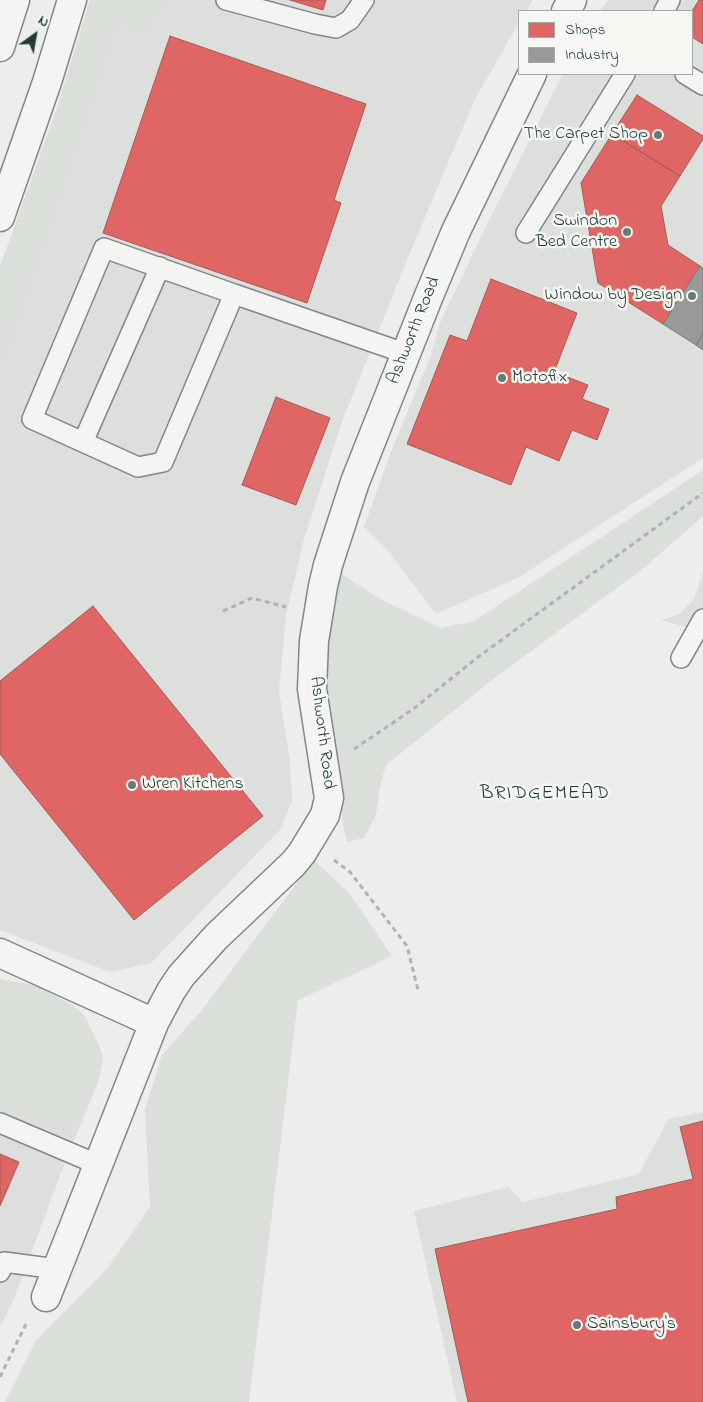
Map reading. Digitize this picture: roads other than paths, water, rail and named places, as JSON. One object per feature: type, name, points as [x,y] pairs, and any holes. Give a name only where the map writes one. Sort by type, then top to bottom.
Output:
[{"type":"street","points":[[0,48],[15,0]]},
{"type":"street","points":[[0,216],[47,82],[72,0]]},
{"type":"street","name":"Ashworth Road","points":[[46,1297],[154,1023],[171,991],[181,976],[216,938],[293,864],[310,841],[325,815],[329,798],[312,689],[314,641],[328,566],[355,482],[456,230],[532,75]]},
{"type":"street","points":[[0,953],[154,1023]]},
{"type":"lane","points":[[226,0],[336,28],[350,20],[364,0]]},
{"type":"lane","points":[[526,233],[624,75]]},
{"type":"lane","points":[[687,75],[703,85]]},
{"type":"lane","points":[[234,294],[164,462],[138,467],[32,419],[104,248],[407,354]]},
{"type":"lane","points":[[83,442],[160,267]]},
{"type":"lane","points":[[681,658],[703,619]]},
{"type":"lane","points":[[0,1123],[99,1165]]},
{"type":"lane","points":[[0,1272],[4,1262],[57,1269]]},
{"type":"place","name":"The Carpet Shop","points":[[658,135]]},
{"type":"place","name":"Swindon Bed Centre","points":[[627,232]]},
{"type":"place","name":"Window by Design","points":[[692,296]]},
{"type":"place","name":"Motofix","points":[[502,378]]},
{"type":"place","name":"Wren Kitchens","points":[[132,785]]},
{"type":"place","name":"Sainsbury's","points":[[577,1325]]},
{"type":"district","name":"BRIDGEMEAD","points":[[545,795]]}]
